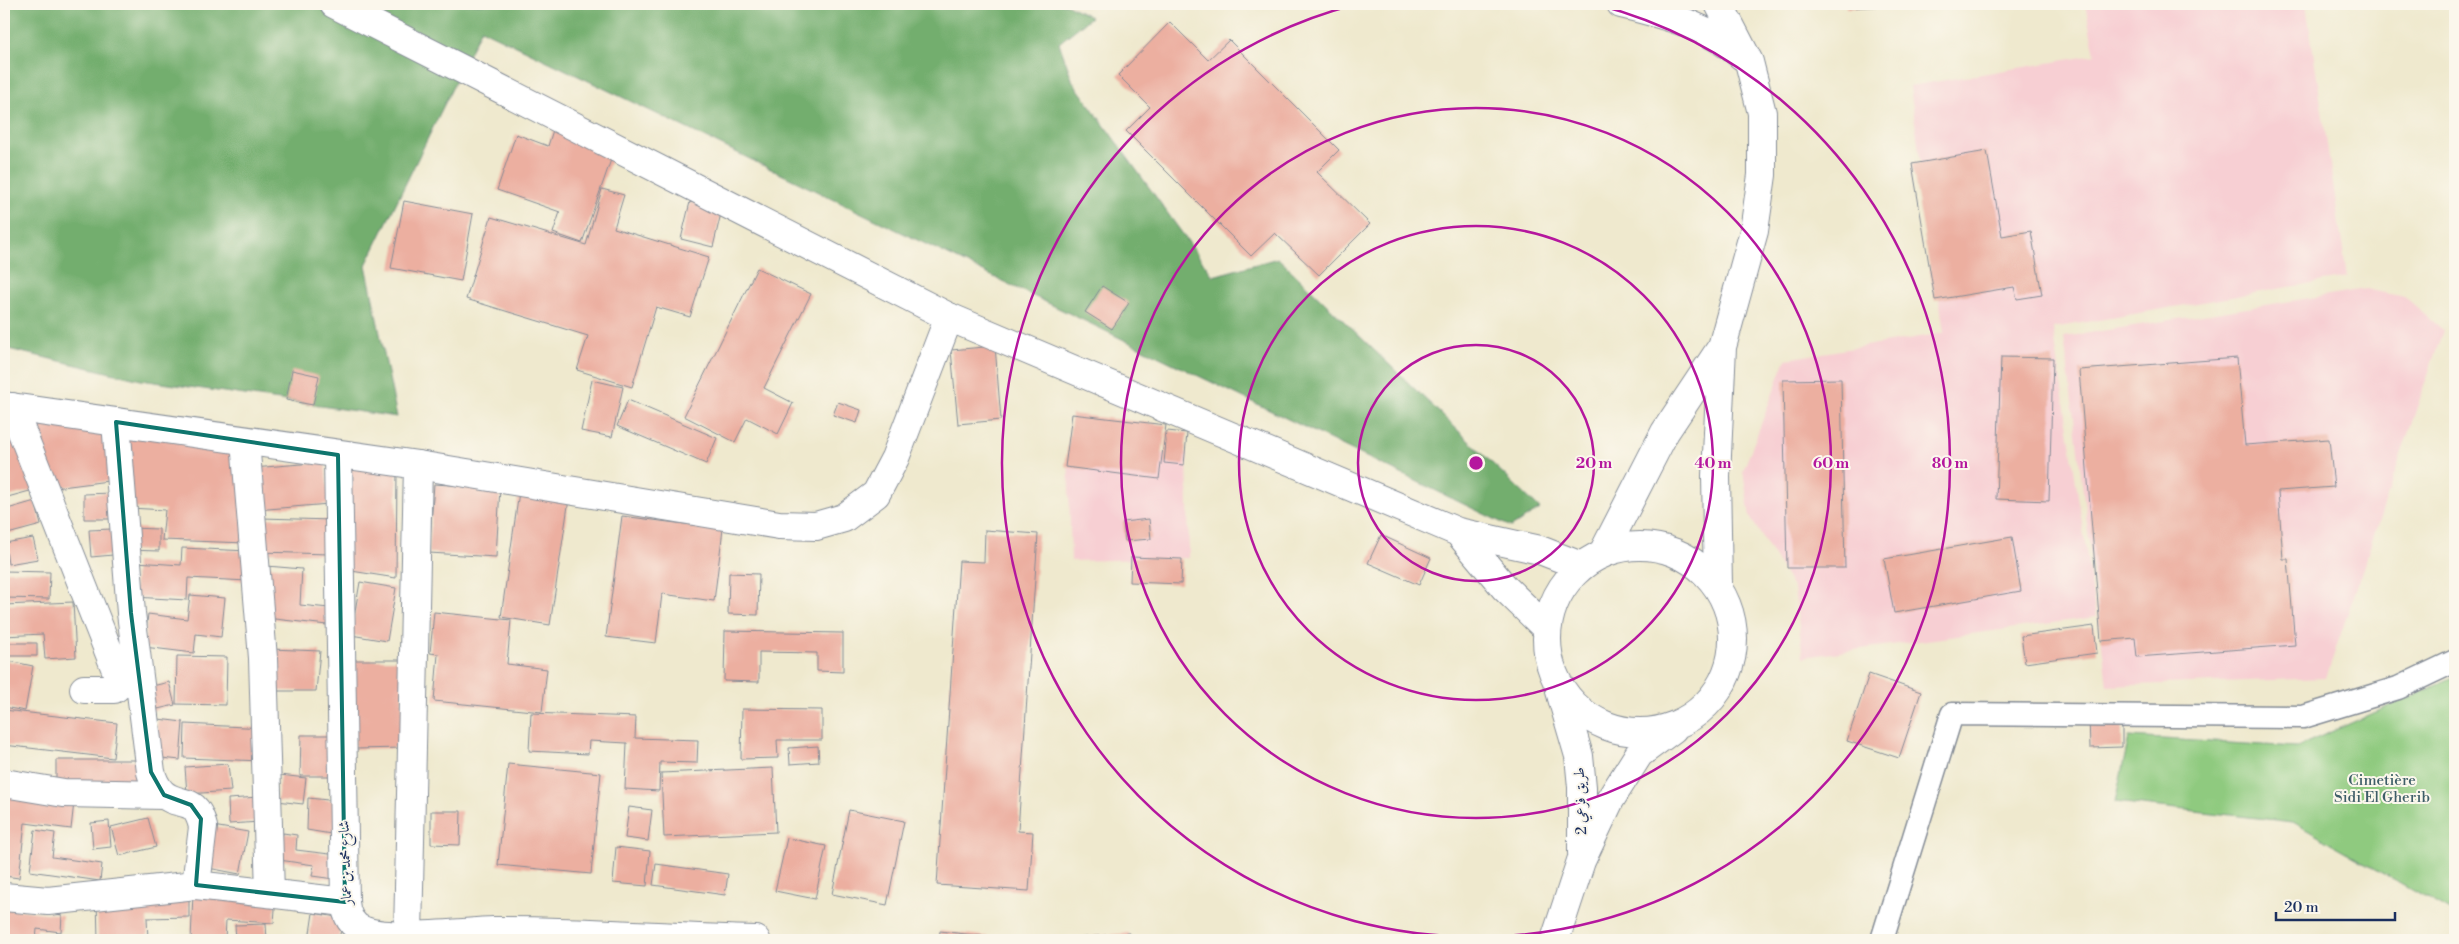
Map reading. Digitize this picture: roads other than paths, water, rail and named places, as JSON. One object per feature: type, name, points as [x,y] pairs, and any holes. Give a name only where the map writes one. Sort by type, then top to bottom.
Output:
[{"type":"street","points":[[334,4],[949,317],[1458,532],[1592,559],[1628,546],[1654,546],[1678,553],[1700,567],[1718,586]]},
{"type":"street","points":[[1621,4],[1704,29],[1727,43],[1749,62]]},
{"type":"street","points":[[1718,586],[1716,476],[1722,346],[1754,231],[1762,175],[1762,113],[1749,62],[1719,4]]},
{"type":"street","points":[[8,406],[418,465],[779,524],[816,526],[844,518],[876,494],[895,458],[916,397],[949,317]]},
{"type":"street","points":[[1683,722],[1656,731],[1627,731],[1600,723],[1576,707],[1558,684],[1548,658],[1546,629],[1552,606],[1564,584],[1592,559],[1665,432],[1722,346]]},
{"type":"street","points":[[8,406],[120,680],[114,689],[84,688]]},
{"type":"street","points":[[116,422],[124,547],[145,735],[155,785],[164,795]]},
{"type":"street","points":[[245,441],[263,658],[270,893]]},
{"type":"street","name":"شارع محمد بن عمار","points":[[338,455],[345,902],[346,912],[350,920],[364,931],[408,935],[756,940]]},
{"type":"street","points":[[408,935],[418,465]]},
{"type":"street","points":[[1458,532],[1505,588],[1546,629]]},
{"type":"street","name":"طريق فرعي 2","points":[[1555,940],[1581,861],[1610,800],[1639,754],[1708,703],[1726,677],[1734,646],[1731,615],[1718,586]]},
{"type":"street","name":"طريق فرعي 2","points":[[1558,684],[1578,756],[1582,787],[1581,861]]},
{"type":"street","points":[[4,783],[64,793],[164,795],[192,805],[201,819],[203,827],[196,885]]},
{"type":"street","points":[[4,897],[48,901],[196,885],[345,902]]},
{"type":"lane","points":[[1882,940],[1952,714],[2303,717],[2398,688],[2455,661]]},
{"type":"park label","name":"Cimetière Sidi El Gherib","points":[[2382,788]]}]
